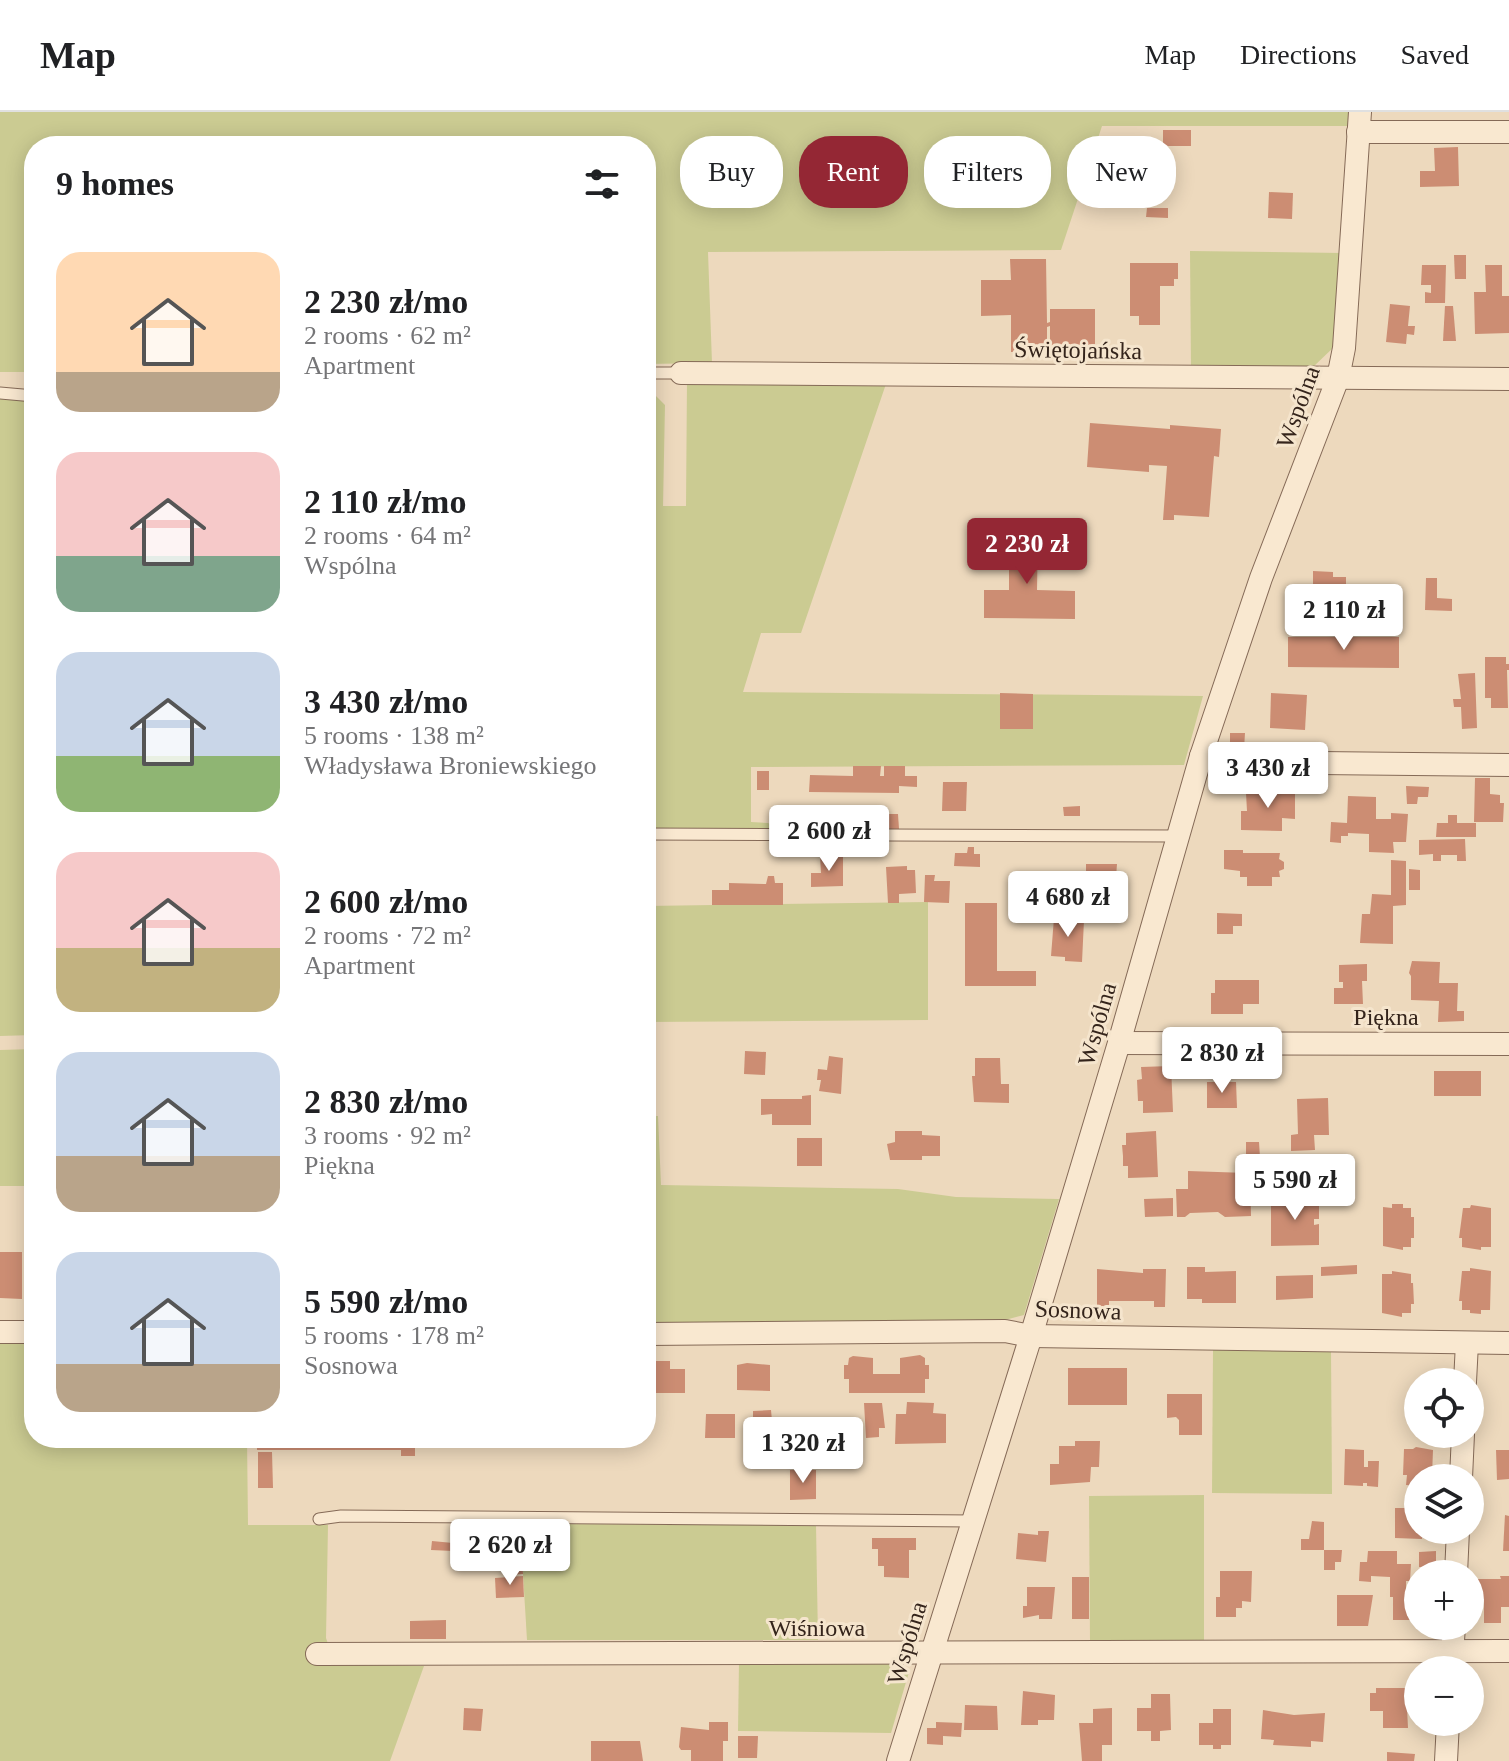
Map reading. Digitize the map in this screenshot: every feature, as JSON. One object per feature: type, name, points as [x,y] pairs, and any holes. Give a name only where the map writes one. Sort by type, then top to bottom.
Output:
[{"type":"street","points":[[1359,122],[1509,132]]},
{"type":"street","name":"Wspólna","points":[[898,1761],[1031,1336],[1201,756],[1261,578],[1338,378],[1344,348],[1359,122]]},
{"type":"street","name":"Świętojańska","points":[[681,373],[1509,379]]},
{"type":"street","points":[[1201,756],[1224,762],[1509,765]]},
{"type":"street","name":"Piękna","points":[[1119,1043],[1509,1044]]},
{"type":"street","name":"Sosnowa","points":[[656,1334],[1005,1331],[1031,1336],[1509,1343]]},
{"type":"street","points":[[0,1332],[24,1332]]},
{"type":"street","points":[[1466,1368],[1467,1343]]},
{"type":"street","name":"Wiśniowa","points":[[1477,1656],[1509,1651]]},
{"type":"street","name":"Wiśniowa","points":[[317,1654],[930,1654],[1404,1659]]},
{"type":"street","points":[[1446,1761],[1447,1736]]},
{"type":"lane","name":"Świętojańska","points":[[656,373],[681,373]]},
{"type":"lane","points":[[0,393],[24,395]]},
{"type":"lane","points":[[656,834],[1176,836]]},
{"type":"lane","points":[[319,1519],[357,1516],[972,1521]]},
{"type":"green space","points":[[0,112],[1350,112],[1348,126],[1102,126],[1099,136],[1067,136],[1067,208],[1075,208],[1061,250],[708,252],[712,363],[656,364],[656,136],[24,136],[24,372],[0,372]]},
{"type":"green space","points":[[1190,251],[1343,253],[1335,346],[1312,368],[1191,368]]},
{"type":"green space","points":[[687,380],[887,381],[801,633],[761,633],[743,692],[1203,696],[1184,765],[751,767],[751,822],[768,823],[778,829],[656,829],[656,396],[665,405],[663,506],[686,506]]},
{"type":"green space","points":[[0,398],[24,399],[24,1035],[0,1036]]},
{"type":"green space","points":[[928,902],[928,1020],[656,1022],[656,906]]},
{"type":"green space","points":[[24,1049],[24,1186],[0,1186],[0,1050]]},
{"type":"green space","points":[[656,1116],[661,1185],[898,1189],[956,1197],[1059,1199],[1024,1315],[1005,1320],[656,1323]]},
{"type":"green space","points":[[0,1342],[24,1342],[24,1448],[247,1448],[248,1525],[328,1525],[326,1638],[335,1664],[424,1666],[390,1761],[0,1761]]},
{"type":"green space","points":[[1213,1350],[1331,1350],[1332,1494],[1212,1493]]},
{"type":"green space","points":[[1204,1495],[1204,1642],[1090,1643],[1089,1496]]},
{"type":"green space","points":[[520,1524],[816,1525],[818,1640],[527,1640]]},
{"type":"green space","points":[[899,1661],[909,1672],[891,1733],[738,1731],[739,1662]]},
{"type":"building","points":[[1163,130],[1191,130],[1191,146],[1176,146],[1176,136],[1163,136]]},
{"type":"building","points":[[1458,147],[1459,186],[1420,187],[1420,171],[1435,171],[1434,148]]},
{"type":"building","points":[[1269,192],[1293,193],[1292,219],[1268,218]]},
{"type":"building","points":[[1147,208],[1168,208],[1168,218],[1146,217]]},
{"type":"building","points":[[1454,255],[1466,255],[1466,279],[1455,279]]},
{"type":"building","points":[[1010,259],[1046,259],[1047,323],[1050,322],[1050,309],[1095,309],[1095,344],[1050,351],[1050,326],[1047,327],[1047,352],[1011,352],[1011,315],[981,316],[981,280],[1011,280]]},
{"type":"building","points":[[1130,263],[1178,263],[1178,279],[1174,279],[1174,286],[1160,286],[1160,325],[1139,325],[1139,316],[1130,316]]},
{"type":"building","points":[[1422,265],[1446,265],[1445,303],[1425,303],[1425,292],[1431,293],[1431,285],[1421,285]]},
{"type":"building","points":[[1485,265],[1502,265],[1502,296],[1509,296],[1509,333],[1475,334],[1474,292],[1486,292]]},
{"type":"building","points":[[1390,304],[1410,306],[1408,326],[1415,326],[1414,335],[1407,334],[1406,344],[1386,342]]},
{"type":"building","points":[[1445,306],[1453,306],[1456,341],[1443,341]]},
{"type":"building","points":[[1090,423],[1221,429],[1219,457],[1214,456],[1209,517],[1174,515],[1174,520],[1163,520],[1167,466],[1149,465],[1149,472],[1087,467]]},
{"type":"building","points":[[1009,529],[1038,529],[1037,590],[1075,591],[1075,619],[984,618],[984,590],[1009,590]]},
{"type":"building","points":[[1313,571],[1333,572],[1333,577],[1346,577],[1346,586],[1358,586],[1362,597],[1357,602],[1356,624],[1342,624],[1340,618],[1339,621],[1324,621],[1324,624],[1304,624],[1304,604],[1316,604]]},
{"type":"building","points":[[1426,578],[1437,578],[1437,598],[1452,599],[1452,611],[1425,610]]},
{"type":"building","points":[[1288,637],[1399,637],[1399,668],[1288,667]]},
{"type":"building","points":[[1485,657],[1506,657],[1506,664],[1509,664],[1508,708],[1491,708],[1491,698],[1485,698]]},
{"type":"building","points":[[1475,673],[1477,728],[1462,729],[1461,707],[1454,707],[1453,699],[1461,699],[1458,674]]},
{"type":"building","points":[[1000,693],[1033,694],[1033,729],[1000,729]]},
{"type":"building","points":[[1271,693],[1307,695],[1305,730],[1270,728]]},
{"type":"building","points":[[1230,733],[1245,733],[1244,750],[1230,750]]},
{"type":"building","points":[[853,766],[881,766],[880,776],[884,776],[884,766],[905,766],[905,776],[917,776],[917,787],[899,786],[899,793],[809,792],[810,775],[853,776]]},
{"type":"building","points":[[757,771],[769,771],[769,790],[757,790]]},
{"type":"building","points":[[1475,778],[1490,778],[1490,794],[1500,795],[1500,803],[1504,803],[1503,822],[1474,822]]},
{"type":"building","points":[[943,782],[967,782],[966,811],[942,811]]},
{"type":"building","points":[[1406,786],[1429,787],[1428,797],[1418,797],[1417,804],[1407,804]]},
{"type":"building","points":[[1265,787],[1281,787],[1281,793],[1295,793],[1295,819],[1282,818],[1282,831],[1241,830],[1241,811],[1247,811],[1246,793],[1265,793]]},
{"type":"building","points":[[1348,796],[1376,797],[1376,819],[1391,819],[1391,813],[1408,814],[1406,842],[1393,842],[1394,853],[1369,852],[1369,834],[1348,833],[1348,836],[1341,836],[1341,843],[1330,842],[1331,822],[1347,823]]},
{"type":"building","points":[[1080,806],[1080,816],[1064,816],[1063,807]]},
{"type":"building","points":[[831,807],[849,807],[849,827],[830,826]]},
{"type":"building","points":[[856,814],[898,814],[899,829],[856,829]]},
{"type":"building","points":[[1448,815],[1457,815],[1457,823],[1476,823],[1476,837],[1436,837],[1437,823],[1448,823]]},
{"type":"building","points":[[1465,839],[1466,861],[1457,861],[1457,855],[1441,855],[1441,861],[1433,861],[1433,854],[1419,855],[1419,840]]},
{"type":"building","points":[[968,847],[974,847],[974,854],[980,854],[980,867],[954,866],[955,853],[967,853]]},
{"type":"building","points":[[1224,850],[1280,853],[1279,859],[1284,862],[1284,869],[1279,871],[1280,877],[1272,877],[1272,886],[1247,886],[1247,877],[1240,877],[1240,871],[1224,869]]},
{"type":"building","points":[[820,856],[843,856],[843,886],[811,887],[811,873],[821,873]]},
{"type":"building","points":[[1391,860],[1406,861],[1406,905],[1393,906],[1393,944],[1360,943],[1362,914],[1370,914],[1372,894],[1391,895]]},
{"type":"building","points":[[1086,864],[1117,864],[1115,891],[1086,891]]},
{"type":"building","points":[[907,866],[907,870],[915,870],[916,893],[899,894],[899,903],[888,903],[886,867]]},
{"type":"building","points":[[1409,869],[1420,870],[1420,890],[1409,890]]},
{"type":"building","points":[[925,875],[935,875],[934,881],[950,881],[949,903],[924,902]]},
{"type":"building","points":[[768,876],[774,876],[775,883],[783,883],[783,905],[712,905],[712,890],[729,890],[729,883],[766,884]]},
{"type":"building","points":[[965,903],[997,903],[997,971],[1036,971],[1036,986],[965,986]]},
{"type":"building","points":[[1217,913],[1242,914],[1242,926],[1233,926],[1233,934],[1217,934]]},
{"type":"building","points":[[1054,918],[1084,920],[1082,962],[1051,956]]},
{"type":"building","points":[[1412,961],[1440,962],[1439,983],[1458,983],[1457,1011],[1464,1011],[1464,1021],[1438,1022],[1439,1001],[1411,1000],[1409,973]]},
{"type":"building","points":[[1367,964],[1367,981],[1362,981],[1363,1004],[1334,1004],[1334,988],[1343,988],[1343,982],[1339,982],[1339,965]]},
{"type":"building","points":[[1215,980],[1259,980],[1259,1004],[1243,1004],[1243,1014],[1211,1014],[1211,993],[1215,993]]},
{"type":"building","points":[[745,1051],[766,1052],[765,1075],[744,1074]]},
{"type":"building","points":[[829,1056],[843,1058],[841,1094],[819,1091],[821,1080],[817,1080],[818,1069],[827,1070]]},
{"type":"building","points":[[975,1058],[1000,1058],[1001,1084],[1009,1084],[1009,1103],[974,1102],[972,1076],[975,1076]]},
{"type":"building","points":[[1171,1066],[1173,1112],[1143,1113],[1143,1101],[1138,1101],[1137,1080],[1142,1079],[1141,1067]]},
{"type":"building","points":[[1434,1071],[1481,1071],[1481,1096],[1434,1096]]},
{"type":"building","points":[[1207,1082],[1236,1082],[1237,1108],[1207,1108]]},
{"type":"building","points":[[811,1095],[811,1125],[772,1125],[772,1114],[761,1115],[761,1099],[802,1099],[802,1096]]},
{"type":"building","points":[[1328,1098],[1329,1135],[1314,1135],[1315,1150],[1291,1151],[1291,1135],[1298,1134],[1297,1099]]},
{"type":"building","points":[[895,1131],[922,1131],[922,1135],[940,1136],[940,1156],[922,1156],[922,1160],[890,1160],[887,1144],[895,1142]]},
{"type":"building","points":[[1156,1131],[1158,1177],[1128,1178],[1128,1166],[1123,1166],[1122,1145],[1126,1145],[1126,1133]]},
{"type":"building","points":[[797,1138],[822,1138],[822,1166],[797,1166]]},
{"type":"building","points":[[1246,1142],[1259,1142],[1261,1173],[1250,1173],[1251,1216],[1225,1217],[1218,1212],[1177,1217],[1176,1189],[1188,1189],[1188,1171],[1247,1173],[1247,1166],[1242,1166],[1241,1161],[1246,1161]]},
{"type":"building","points":[[1333,1165],[1339,1165],[1339,1171],[1352,1170],[1353,1188],[1319,1189],[1318,1172],[1333,1171]]},
{"type":"building","points":[[1265,1179],[1279,1180],[1279,1189],[1265,1188]]},
{"type":"building","points":[[1173,1198],[1173,1216],[1145,1217],[1144,1199]]},
{"type":"building","points":[[1319,1198],[1319,1219],[1314,1219],[1314,1225],[1319,1224],[1319,1245],[1271,1246],[1271,1199]]},
{"type":"building","points":[[1392,1204],[1411,1208],[1411,1217],[1414,1217],[1411,1247],[1403,1247],[1403,1250],[1383,1246],[1383,1207],[1392,1208]]},
{"type":"building","points":[[1471,1205],[1491,1208],[1491,1247],[1481,1247],[1481,1250],[1462,1247],[1462,1238],[1459,1238],[1463,1208],[1470,1208]]},
{"type":"building","points":[[0,1252],[22,1252],[22,1299],[0,1298]]},
{"type":"building","points":[[1357,1265],[1357,1274],[1321,1276],[1321,1267]]},
{"type":"building","points":[[1187,1267],[1205,1267],[1205,1272],[1236,1271],[1236,1303],[1202,1303],[1202,1299],[1187,1299]]},
{"type":"building","points":[[1470,1268],[1491,1271],[1490,1310],[1481,1310],[1481,1314],[1462,1310],[1462,1301],[1459,1301],[1462,1271],[1470,1271]]},
{"type":"building","points":[[1097,1269],[1143,1273],[1143,1269],[1166,1269],[1165,1307],[1154,1307],[1154,1301],[1109,1301],[1109,1307],[1097,1307]]},
{"type":"building","points":[[1392,1271],[1411,1274],[1413,1283],[1414,1304],[1411,1304],[1411,1313],[1402,1313],[1402,1317],[1382,1313],[1382,1274],[1392,1274]]},
{"type":"building","points":[[1313,1275],[1313,1298],[1276,1300],[1276,1276]]},
{"type":"building","points":[[920,1355],[925,1358],[925,1365],[929,1365],[925,1393],[849,1393],[849,1379],[844,1379],[844,1365],[848,1365],[849,1358],[873,1358],[873,1374],[900,1374],[900,1358]]},
{"type":"building","points":[[656,1361],[670,1361],[670,1369],[685,1369],[685,1393],[656,1393]]},
{"type":"building","points":[[737,1365],[770,1365],[770,1391],[737,1390]]},
{"type":"building","points":[[1068,1368],[1127,1368],[1127,1405],[1068,1405]]},
{"type":"building","points":[[1167,1394],[1202,1394],[1202,1435],[1179,1435],[1179,1420],[1176,1417],[1167,1418]]},
{"type":"building","points":[[907,1402],[934,1403],[933,1413],[946,1414],[946,1443],[895,1444],[896,1414],[906,1414]]},
{"type":"building","points":[[864,1403],[882,1403],[885,1428],[879,1428],[879,1437],[866,1438]]},
{"type":"building","points":[[771,1410],[772,1421],[753,1421],[753,1411]]},
{"type":"building","points":[[706,1414],[735,1414],[735,1438],[705,1438]]},
{"type":"building","points":[[786,1417],[827,1417],[827,1447],[786,1447]]},
{"type":"building","points":[[1075,1441],[1100,1441],[1099,1467],[1091,1467],[1090,1482],[1050,1485],[1050,1464],[1059,1464],[1059,1446],[1075,1446]]},
{"type":"building","points":[[415,1448],[415,1456],[401,1456],[401,1450],[257,1450]]},
{"type":"building","points":[[1345,1449],[1364,1450],[1364,1467],[1368,1467],[1368,1461],[1379,1461],[1378,1487],[1367,1486],[1367,1483],[1363,1486],[1344,1485]]},
{"type":"building","points":[[1404,1449],[1433,1450],[1432,1464],[1404,1464],[1403,1475]]},
{"type":"building","points":[[1496,1450],[1509,1450],[1509,1479],[1497,1480]]},
{"type":"building","points":[[258,1452],[272,1452],[273,1488],[258,1488]]},
{"type":"building","points":[[790,1470],[816,1470],[816,1499],[790,1500]]},
{"type":"building","points":[[1395,1508],[1404,1508],[1404,1538],[1395,1538]]},
{"type":"building","points":[[1505,1515],[1509,1516],[1509,1551],[1503,1551]]},
{"type":"building","points":[[1312,1521],[1324,1522],[1324,1550],[1301,1550],[1301,1539],[1309,1539]]},
{"type":"building","points":[[1038,1531],[1049,1531],[1046,1562],[1016,1559],[1018,1533],[1038,1535]]},
{"type":"building","points":[[521,1537],[523,1574],[504,1575],[502,1538]]},
{"type":"building","points":[[872,1538],[916,1538],[916,1550],[909,1550],[909,1578],[884,1577],[884,1566],[878,1566],[878,1549],[872,1549]]},
{"type":"building","points":[[432,1541],[453,1543],[453,1551],[431,1550]]},
{"type":"building","points":[[1324,1550],[1342,1550],[1341,1562],[1335,1562],[1335,1570],[1324,1570]]},
{"type":"building","points":[[1368,1551],[1397,1551],[1397,1564],[1404,1564],[1404,1620],[1393,1620],[1390,1577],[1371,1576],[1371,1582],[1359,1581],[1360,1562],[1367,1562]]},
{"type":"building","points":[[1436,1551],[1436,1560],[1419,1560],[1419,1552]]},
{"type":"building","points":[[1220,1571],[1252,1571],[1251,1602],[1242,1601],[1242,1608],[1236,1608],[1236,1617],[1216,1617]]},
{"type":"building","points":[[523,1576],[524,1597],[496,1598],[495,1578]]},
{"type":"building","points":[[1500,1576],[1509,1576],[1509,1607],[1501,1607],[1501,1623],[1484,1623],[1484,1579],[1501,1579]]},
{"type":"building","points":[[1072,1577],[1089,1577],[1089,1619],[1072,1619]]},
{"type":"building","points":[[1027,1587],[1055,1587],[1052,1619],[1039,1619],[1039,1615],[1023,1618],[1023,1606],[1027,1606]]},
{"type":"building","points":[[1337,1595],[1373,1595],[1368,1626],[1337,1626]]},
{"type":"building","points":[[446,1620],[446,1639],[410,1639],[410,1621]]},
{"type":"building","points":[[1376,1688],[1404,1688],[1404,1728],[1383,1728],[1383,1711],[1370,1711],[1370,1693],[1376,1693]]},
{"type":"building","points":[[1023,1691],[1055,1695],[1054,1720],[1038,1720],[1038,1725],[1021,1725]]},
{"type":"building","points":[[1151,1694],[1170,1694],[1171,1730],[1160,1731],[1160,1741],[1151,1741],[1151,1731],[1137,1731],[1137,1708],[1151,1708]]},
{"type":"building","points":[[965,1705],[997,1706],[998,1730],[964,1730]]},
{"type":"building","points":[[464,1708],[483,1709],[481,1731],[463,1730]]},
{"type":"building","points":[[1112,1708],[1112,1745],[1102,1745],[1102,1761],[1082,1761],[1079,1723],[1093,1723],[1093,1709]]},
{"type":"building","points":[[1213,1709],[1231,1709],[1231,1745],[1221,1745],[1221,1749],[1213,1749],[1213,1745],[1199,1745],[1199,1723],[1213,1723]]},
{"type":"building","points":[[1263,1710],[1294,1715],[1325,1713],[1323,1742],[1311,1741],[1311,1747],[1273,1745],[1274,1740],[1261,1739]]},
{"type":"building","points":[[709,1722],[728,1722],[728,1741],[723,1741],[723,1761],[691,1761],[691,1750],[681,1750],[679,1747],[681,1727],[709,1730]]},
{"type":"building","points":[[936,1722],[962,1723],[961,1737],[943,1736],[943,1745],[927,1744],[927,1728],[936,1728]]},
{"type":"building","points":[[738,1736],[758,1736],[757,1758],[738,1758]]},
{"type":"building","points":[[591,1741],[640,1741],[643,1761],[591,1761]]},
{"type":"building","points":[[1387,1752],[1415,1754],[1414,1761],[1387,1761]]}]
